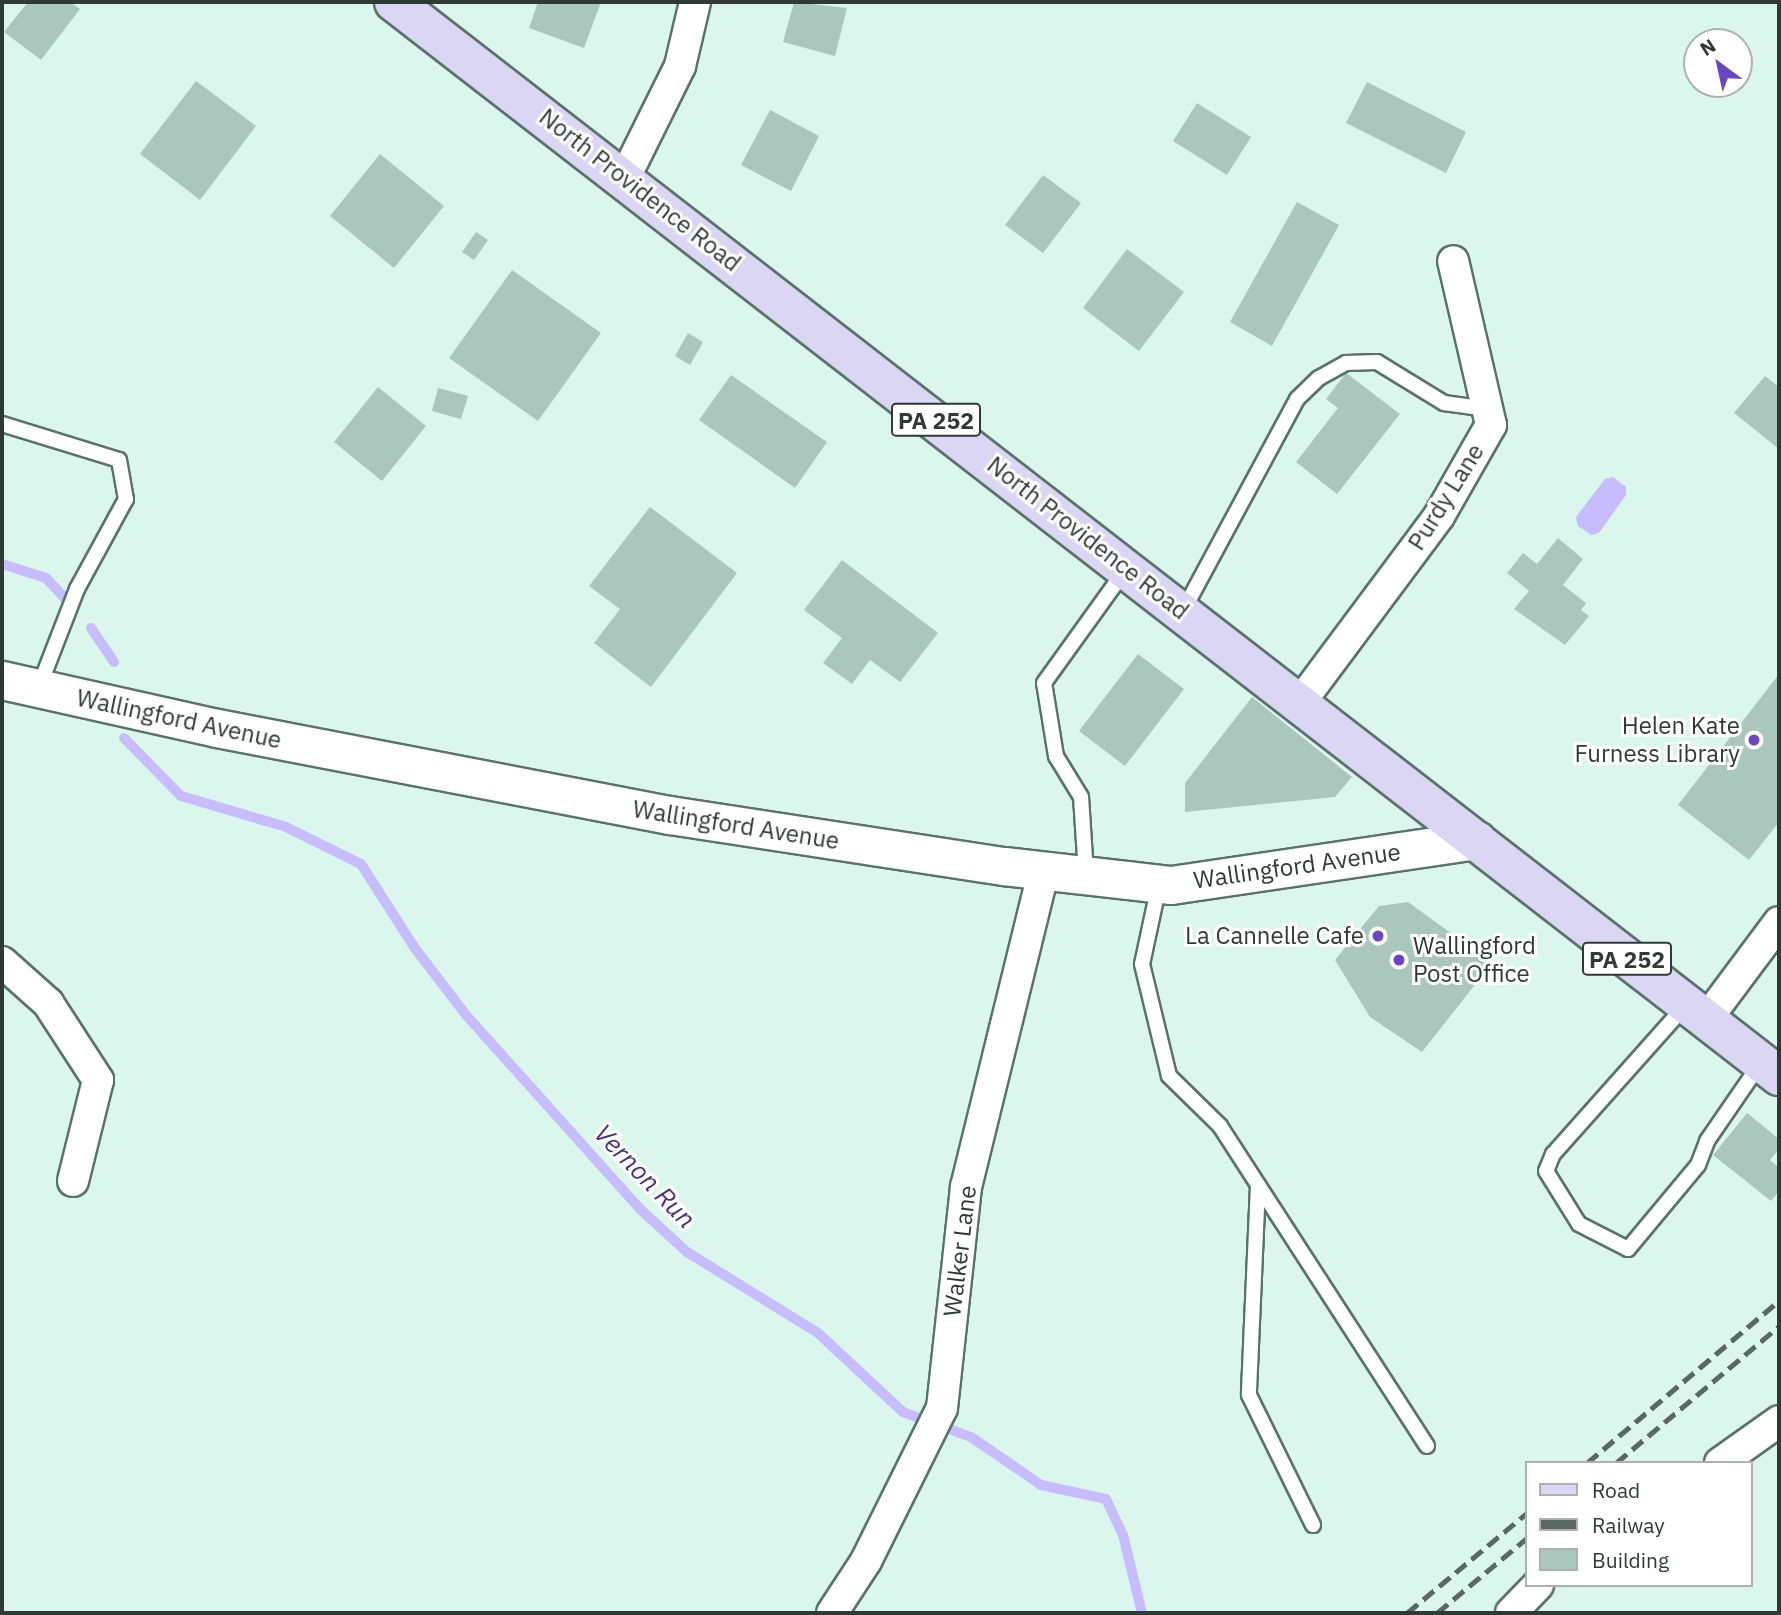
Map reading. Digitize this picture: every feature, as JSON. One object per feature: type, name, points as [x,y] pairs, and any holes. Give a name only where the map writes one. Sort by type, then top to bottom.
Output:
[{"type":"main road","name":"North Providence Road","points":[[394,2],[625,177],[1770,1070]]},
{"type":"street","points":[[625,177],[680,66],[695,2]]},
{"type":"street","name":"Purdy Lane","points":[[1299,704],[1439,516],[1491,425],[1453,261]]},
{"type":"street","name":"Wallingford Avenue","points":[[2,680],[217,728],[670,815],[1160,884],[1477,839]]},
{"type":"street","name":"Walker Lane","points":[[832,1613],[866,1561],[942,1408],[966,1186],[1044,869]]},
{"type":"street","points":[[1696,1013],[1779,922]]},
{"type":"street","points":[[2,962],[48,1003],[98,1080],[73,1181]]},
{"type":"street","points":[[1723,1461],[1779,1421]]},
{"type":"street","points":[[1511,1613],[1536,1587]]},
{"type":"lane","points":[[1183,611],[1297,399],[1319,378],[1346,363],[1377,362],[1444,403],[1488,409]]},
{"type":"lane","points":[[2,424],[118,460],[126,499],[77,589],[39,688]]},
{"type":"lane","points":[[1086,874],[1081,797],[1056,756],[1044,683],[1127,568]]},
{"type":"lane","points":[[1160,884],[1142,964],[1169,1076],[1220,1126],[1427,1446]]},
{"type":"lane","points":[[1696,1013],[1553,1154],[1546,1171],[1579,1224],[1628,1249],[1698,1165],[1707,1141],[1770,1070]]},
{"type":"lane","points":[[1258,1185],[1249,1395],[1313,1525]]},
{"type":"shaded area","points":[[1613,477],[1626,487],[1626,495],[1599,533],[1591,535],[1578,526],[1576,517],[1605,479]]},
{"type":"building","points":[[28,2],[70,2],[80,9],[41,60],[4,32]]},
{"type":"building","points":[[538,2],[601,2],[584,48],[529,28]]},
{"type":"building","points":[[794,2],[847,8],[835,56],[783,42]]},
{"type":"building","points":[[196,81],[256,126],[200,200],[140,154]]},
{"type":"building","points":[[1367,82],[1466,132],[1446,173],[1346,123]]},
{"type":"building","points":[[1197,103],[1251,137],[1227,175],[1173,141]]},
{"type":"building","points":[[770,110],[819,136],[791,191],[741,165]]},
{"type":"building","points":[[380,154],[444,206],[394,268],[330,216]]},
{"type":"building","points":[[1043,175],[1081,203],[1043,253],[1005,225]]},
{"type":"building","points":[[1297,202],[1339,225],[1272,346],[1230,322]]},
{"type":"building","points":[[476,232],[488,240],[474,260],[462,252]]},
{"type":"building","points":[[1127,249],[1184,292],[1139,351],[1083,308]]},
{"type":"building","points":[[512,270],[601,333],[538,421],[449,358]]},
{"type":"building","points":[[688,333],[703,342],[690,365],[675,356]]},
{"type":"building","points":[[1346,373],[1400,414],[1337,494],[1296,462],[1338,408],[1326,399]]},
{"type":"building","points":[[731,375],[827,442],[795,488],[699,420]]},
{"type":"building","points":[[1765,376],[1779,387],[1779,449],[1734,413]]},
{"type":"building","points":[[378,387],[426,426],[382,481],[334,442]]},
{"type":"building","points":[[438,388],[468,396],[461,419],[432,411]]},
{"type":"building","points":[[650,507],[737,573],[651,687],[594,643],[620,609],[589,586]]},
{"type":"building","points":[[1558,538],[1583,559],[1563,585],[1586,603],[1581,610],[1589,616],[1565,645],[1514,609],[1529,591],[1507,573],[1523,553],[1537,564]]},
{"type":"building","points":[[842,560],[938,633],[900,682],[870,660],[852,684],[823,663],[842,638],[804,610]]},
{"type":"building","points":[[1138,654],[1184,689],[1125,766],[1079,731]]},
{"type":"building","name":"Helen Kate Furness Library","points":[[1779,674],[1779,822],[1749,860],[1678,805]]},
{"type":"building","points":[[1252,697],[1352,777],[1335,797],[1185,812],[1185,783]]},
{"type":"building","points":[[1408,902],[1492,963],[1422,1052],[1370,1017],[1335,960],[1379,906]]},
{"type":"building","points":[[1747,1113],[1779,1139],[1779,1149],[1770,1160],[1779,1168],[1779,1191],[1771,1201],[1713,1155]]},
{"type":"waterway","name":"Vernon Run","points":[[2,564],[46,578],[64,597]]},
{"type":"waterway","name":"Vernon Run","points":[[91,628],[114,662]]},
{"type":"waterway","name":"Vernon Run","points":[[124,738],[181,796],[286,827],[361,864],[414,947],[466,1015],[640,1209],[687,1252],[818,1333],[903,1412],[971,1437],[1041,1485],[1106,1499],[1123,1535],[1142,1613]]},
{"type":"railway","points":[[1589,1461],[1779,1301]]},
{"type":"railway","points":[[1618,1461],[1779,1326]]},
{"type":"railway","points":[[1407,1613],[1526,1514]]},
{"type":"railway","points":[[1437,1613],[1526,1539]]},
{"type":"place","name":"Helen Kate Furness Library","points":[[1754,740]]},
{"type":"place","name":"La Cannelle Cafe","points":[[1378,936]]},
{"type":"place","name":"Wallingford Post Office","points":[[1399,960]]}]
